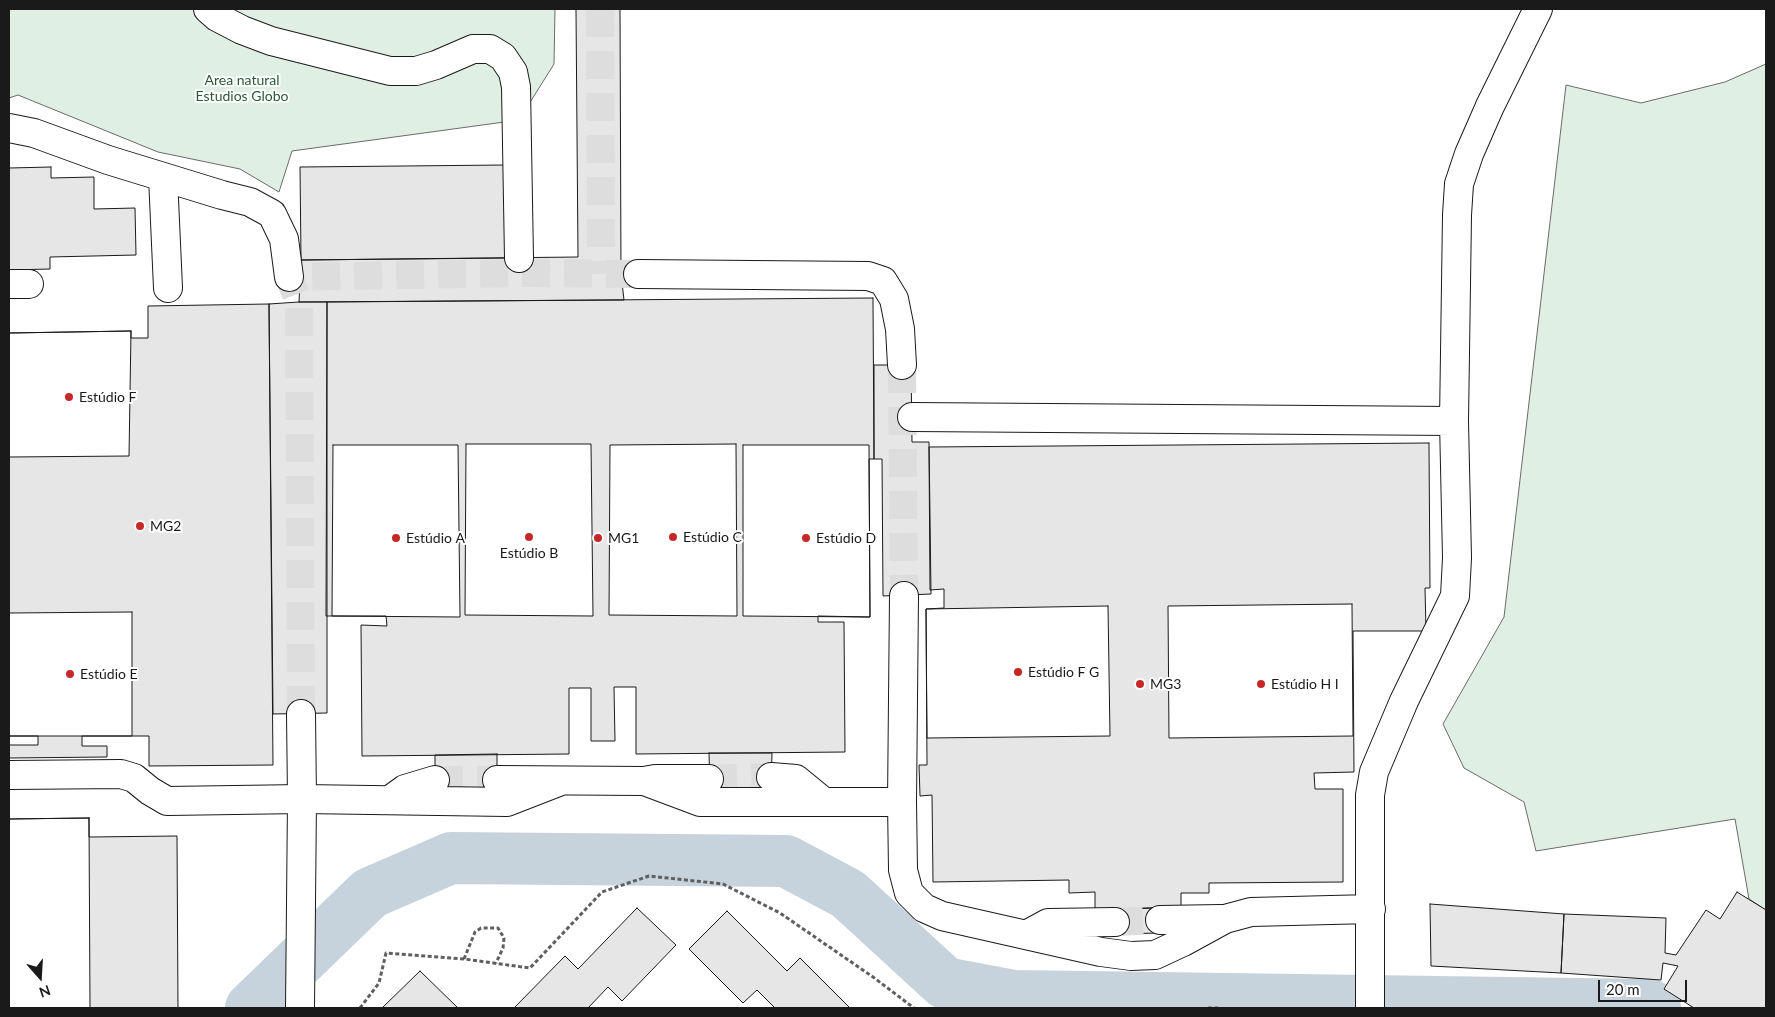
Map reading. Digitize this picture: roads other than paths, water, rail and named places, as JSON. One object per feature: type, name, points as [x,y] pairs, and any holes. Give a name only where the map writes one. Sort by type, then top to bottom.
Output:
[{"type":"street","points":[[208,9],[217,17],[242,30],[271,41],[390,71],[416,71],[454,58],[473,48],[490,49],[503,57],[513,72],[516,87],[519,258]]},
{"type":"street","points":[[1370,1008],[1370,795],[1374,772],[1404,701],[1455,596],[1457,558],[1454,421],[1459,184],[1469,154],[1490,106],[1538,9]]},
{"type":"street","points":[[9,128],[34,133],[108,160],[250,202],[272,214],[284,239],[289,277]]},
{"type":"street","points":[[162,177],[168,288]]},
{"type":"street","points":[[638,274],[868,276],[883,281],[894,299],[900,329],[902,365]]},
{"type":"street","points":[[912,417],[1454,421]]},
{"type":"street","points":[[904,596],[903,870],[909,893],[924,908],[942,916],[1101,952],[1131,956],[1155,955],[1225,919],[1251,912],[1371,909]]},
{"type":"street","points":[[300,1001],[301,714]]},
{"type":"street","points":[[9,775],[121,774],[134,778],[150,791],[167,800],[302,799],[507,802],[561,781]]},
{"type":"street","points":[[771,777],[796,779],[824,802]]},
{"type":"street","points":[[497,780],[644,781],[655,779],[709,779]]},
{"type":"street","points":[[389,801],[405,788],[435,780]]},
{"type":"street","points":[[644,781],[700,802],[902,802]]},
{"type":"street","points":[[1160,920],[1225,919]]},
{"type":"street","points":[[1026,935],[1048,923],[1114,922]]},
{"type":"waterway","points":[[251,1008],[370,893],[451,858],[786,861],[848,894],[945,983],[1014,996],[1650,1005],[1655,1008]]},
{"type":"tunnel","points":[[600,9],[601,274]]},
{"type":"tunnel","points":[[301,714],[299,302],[289,277],[520,273],[638,274]]},
{"type":"tunnel","points":[[902,365],[904,596]]},
{"type":"tunnel","points":[[709,779],[771,777]]},
{"type":"tunnel","points":[[435,780],[497,780]]},
{"type":"tunnel","points":[[1115,922],[1160,920]]},
{"type":"place","name":"Estúdio F","points":[[69,397]]},
{"type":"place","name":"MG2","points":[[140,526]]},
{"type":"place","name":"Estúdio B","points":[[529,537]]},
{"type":"place","name":"Estúdio C","points":[[673,537]]},
{"type":"place","name":"Estúdio A","points":[[396,538]]},
{"type":"place","name":"MG1","points":[[598,538]]},
{"type":"place","name":"Estúdio D","points":[[806,538]]},
{"type":"place","name":"Estúdio F G","points":[[1018,672]]},
{"type":"place","name":"Estúdio E","points":[[70,674]]},
{"type":"place","name":"MG3","points":[[1140,684]]},
{"type":"place","name":"Estúdio H I","points":[[1261,684]]},
{"type":"park label","name":"Area natural Estudios Globo","points":[[242,88]]}]
